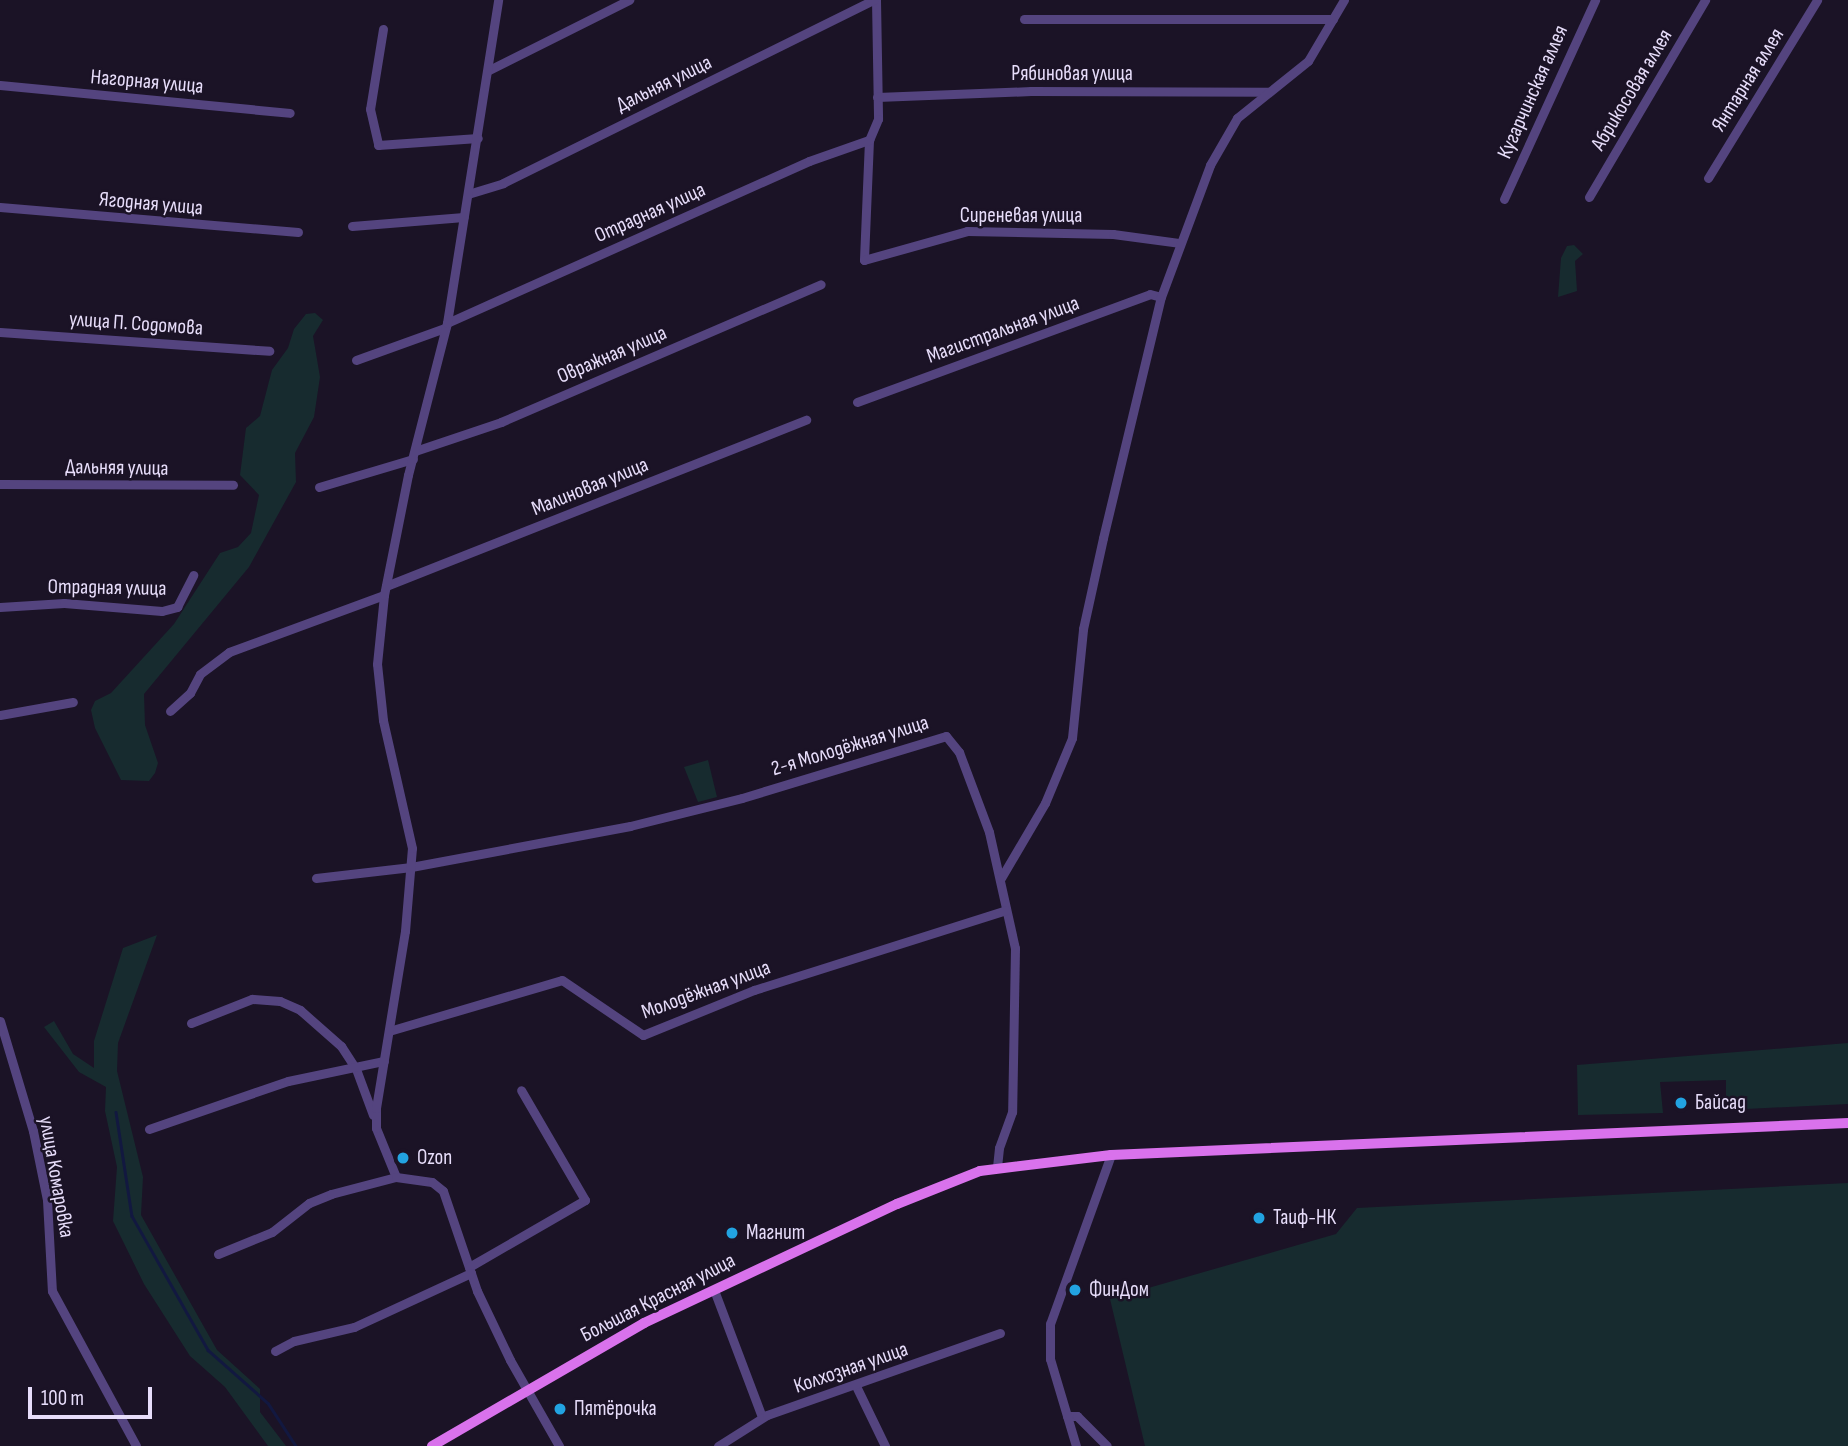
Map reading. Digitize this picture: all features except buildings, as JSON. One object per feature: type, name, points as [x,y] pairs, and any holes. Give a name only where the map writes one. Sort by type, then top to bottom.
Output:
[{"type":"main road","name":"Большая Красная улица","points":[[432,1446],[528,1388],[714,1290],[923,1192],[997,1167],[1111,1155],[1848,1123]]},
{"type":"street","points":[[376,1128],[411,867],[410,829],[383,720],[377,664],[385,590],[446,325],[489,70],[498,0]]},
{"type":"street","points":[[489,70],[629,0]]},
{"type":"street","points":[[869,140],[878,119],[875,0]]},
{"type":"street","name":"Дальняя улица","points":[[468,194],[503,183],[875,0]]},
{"type":"street","points":[[1001,878],[1045,803],[1072,738],[1088,601],[1161,297],[1180,243],[1221,141],[1237,118],[1308,61],[1343,0]]},
{"type":"street","name":"Кугарчинская аллея","points":[[1504,200],[1595,0]]},
{"type":"street","name":"Абрикосовая аллея","points":[[1589,197],[1705,0]]},
{"type":"street","name":"Янтарная аллея","points":[[1708,178],[1817,0]]},
{"type":"street","points":[[1024,19],[1333,19]]},
{"type":"street","points":[[383,29],[370,109],[378,145],[478,138]]},
{"type":"street","name":"Нагорная улица","points":[[0,85],[290,113]]},
{"type":"street","name":"Рябиновая улица","points":[[877,97],[1031,91],[1268,92]]},
{"type":"street","name":"Сиреневая улица","points":[[869,140],[864,260],[967,231],[1126,235],[1180,243]]},
{"type":"street","name":"Отрадная улица","points":[[356,360],[446,325],[809,161],[869,140]]},
{"type":"street","name":"Ягодная улица","points":[[0,207],[298,232]]},
{"type":"street","points":[[352,226],[464,217]]},
{"type":"street","name":"Овражная улица","points":[[319,487],[500,422],[821,284]]},
{"type":"street","name":"Магистральная улица","points":[[857,402],[1150,295],[1161,297]]},
{"type":"street","name":"улица П. Содомова","points":[[0,332],[269,351]]},
{"type":"street","name":"Малиновая улица","points":[[170,711],[190,693],[200,674],[229,652],[806,420]]},
{"type":"street","name":"Дальняя улица","points":[[0,484],[233,485]]},
{"type":"street","name":"Отрадная улица","points":[[0,607],[64,603],[162,611],[177,607],[193,575]]},
{"type":"street","points":[[0,715],[73,702]]},
{"type":"street","name":"2-я Молодёжная улица","points":[[316,878],[411,867],[630,826],[742,798],[946,736],[959,752],[975,792],[1001,878],[1015,948],[1012,1112],[999,1148],[997,1167]]},
{"type":"street","name":"Молодёжная улица","points":[[389,1031],[562,980],[643,1035],[754,990],[1006,910]]},
{"type":"street","points":[[191,1023],[251,999],[280,1002],[324,1027],[356,1069],[396,1177]]},
{"type":"street","name":"улица Комаровка","points":[[0,1021],[33,1131],[47,1200],[52,1291],[136,1446]]},
{"type":"street","points":[[149,1129],[288,1081],[356,1069],[384,1061]]},
{"type":"street","points":[[275,1351],[294,1341],[354,1328],[470,1270],[585,1200],[521,1090]]},
{"type":"street","points":[[1076,1446],[1050,1359],[1050,1324],[1111,1155]]},
{"type":"street","points":[[218,1254],[272,1232],[309,1203],[396,1177],[432,1182],[443,1191],[470,1270],[510,1360],[559,1446]]},
{"type":"street","points":[[714,1290],[762,1417]]},
{"type":"street","name":"Колхозная улица","points":[[718,1446],[762,1417],[1000,1333]]},
{"type":"street","points":[[856,1386],[885,1446]]},
{"type":"street","points":[[1067,1416],[1077,1416],[1107,1446]]},
{"type":"green space","points":[[1574,245],[1583,254],[1575,261],[1577,291],[1558,297],[1561,258],[1567,246]]},
{"type":"green space","points":[[315,313],[323,320],[313,336],[320,377],[314,417],[295,453],[296,482],[249,567],[144,694],[145,725],[158,763],[155,773],[149,781],[121,780],[95,728],[91,710],[95,701],[111,693],[174,624],[220,553],[238,547],[251,533],[259,495],[240,475],[246,428],[260,416],[272,370],[288,348],[294,329],[306,314]]},
{"type":"green space","points":[[708,760],[717,797],[698,802],[684,767]]},
{"type":"green space","points":[[157,935],[118,1043],[117,1071],[143,1177],[141,1215],[217,1350],[260,1389],[260,1412],[286,1446],[268,1446],[225,1387],[190,1356],[144,1284],[113,1221],[117,1167],[105,1111],[106,1087],[79,1072],[44,1027],[54,1021],[73,1054],[94,1068],[94,1041],[123,948]]},
{"type":"green space","points":[[1848,1043],[1848,1104],[1726,1110],[1726,1080],[1660,1082],[1663,1113],[1578,1115],[1577,1065]]},
{"type":"green space","points":[[1848,1183],[1848,1446],[1145,1446],[1110,1299],[1336,1234],[1357,1208]]},
{"type":"waterway","points":[[116,1112],[132,1216],[208,1350],[268,1403],[296,1446]]},
{"type":"place","name":"Байсад","points":[[1681,1103]]},
{"type":"place","name":"Ozon","points":[[403,1158]]},
{"type":"place","name":"Таиф-НК","points":[[1259,1218]]},
{"type":"place","name":"Магнит","points":[[732,1233]]},
{"type":"place","name":"ФинДом","points":[[1075,1290]]},
{"type":"place","name":"Пятёрочка","points":[[560,1409]]}]
